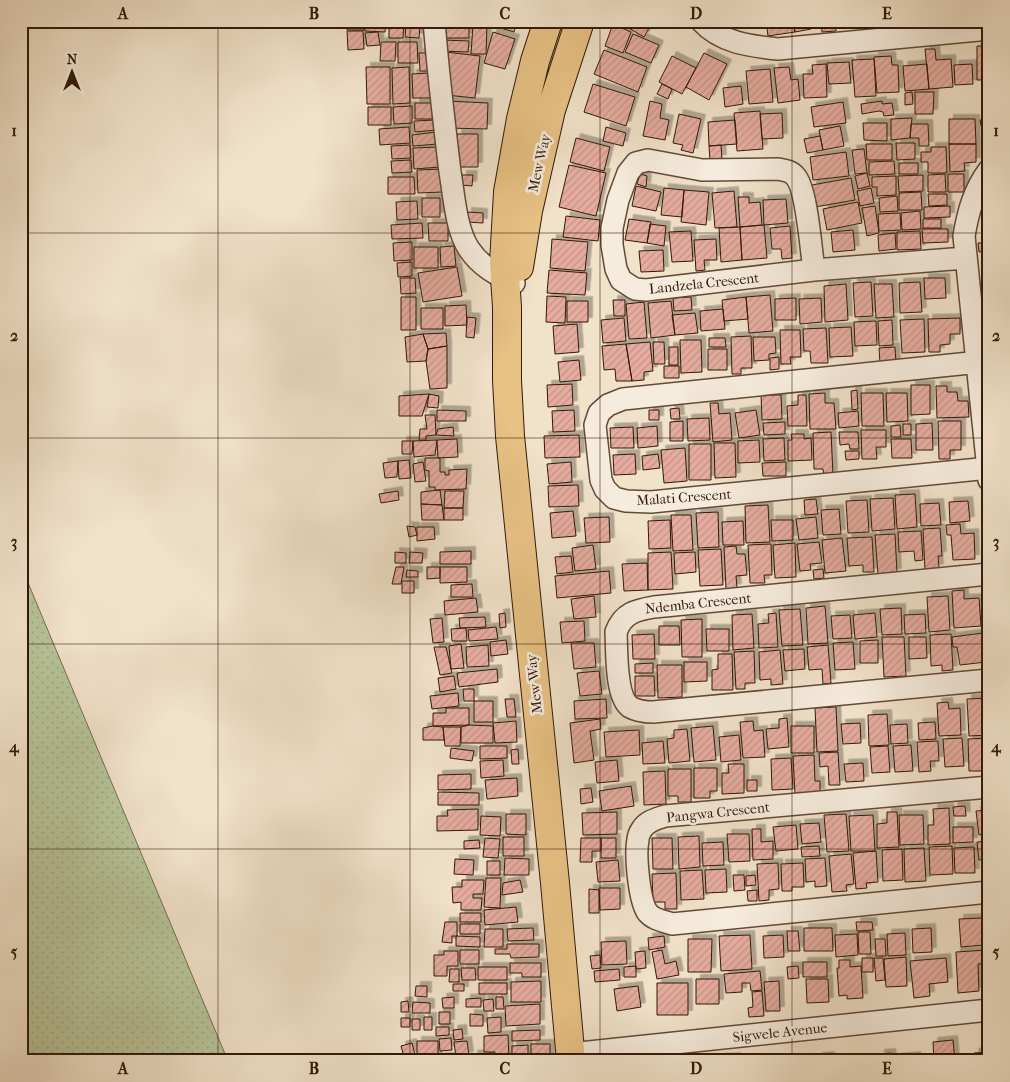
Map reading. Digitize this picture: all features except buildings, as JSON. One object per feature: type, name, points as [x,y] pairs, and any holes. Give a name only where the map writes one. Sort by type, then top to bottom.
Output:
[{"type":"main road","name":"Mew Way","points":[[548,21],[535,61],[521,119],[508,192],[504,263],[509,289],[507,380],[510,436],[571,1057]]},
{"type":"main road","name":"Mew Way","points":[[509,289],[519,264],[528,211],[551,110],[580,21]]},
{"type":"street","points":[[434,21],[440,99],[453,194],[461,231],[468,248],[477,260],[509,289]]},
{"type":"street","points":[[701,21],[708,30],[725,38],[749,46],[778,49],[989,29]]},
{"type":"street","name":"Landzela Crescent","points":[[814,270],[803,195],[799,181],[794,174],[778,169],[702,170],[648,160],[636,163],[628,173],[618,200],[612,228],[616,269],[621,280],[627,286],[635,289],[646,290],[814,270],[965,258]]},
{"type":"street","points":[[988,472],[983,362],[965,258],[964,236],[968,213],[980,182],[989,170]]},
{"type":"street","name":"Malati Crescent","points":[[983,362],[623,399],[608,405],[599,413],[595,425],[601,480],[605,489],[614,498],[626,501],[651,502],[988,472]]},
{"type":"street","name":"Ndemba Crescent","points":[[989,574],[654,607],[633,611],[625,616],[616,632],[620,688],[623,699],[630,706],[641,711],[653,712],[989,680]]},
{"type":"street","name":"Pangwa Crescent","points":[[989,787],[665,816],[652,820],[643,828],[638,839],[637,856],[642,904],[648,913],[657,920],[672,924],[989,892]]},
{"type":"street","name":"Sigwele Avenue","points":[[571,1057],[989,1010]]},
{"type":"green space","points":[[21,566],[228,1061],[21,1061]]}]
